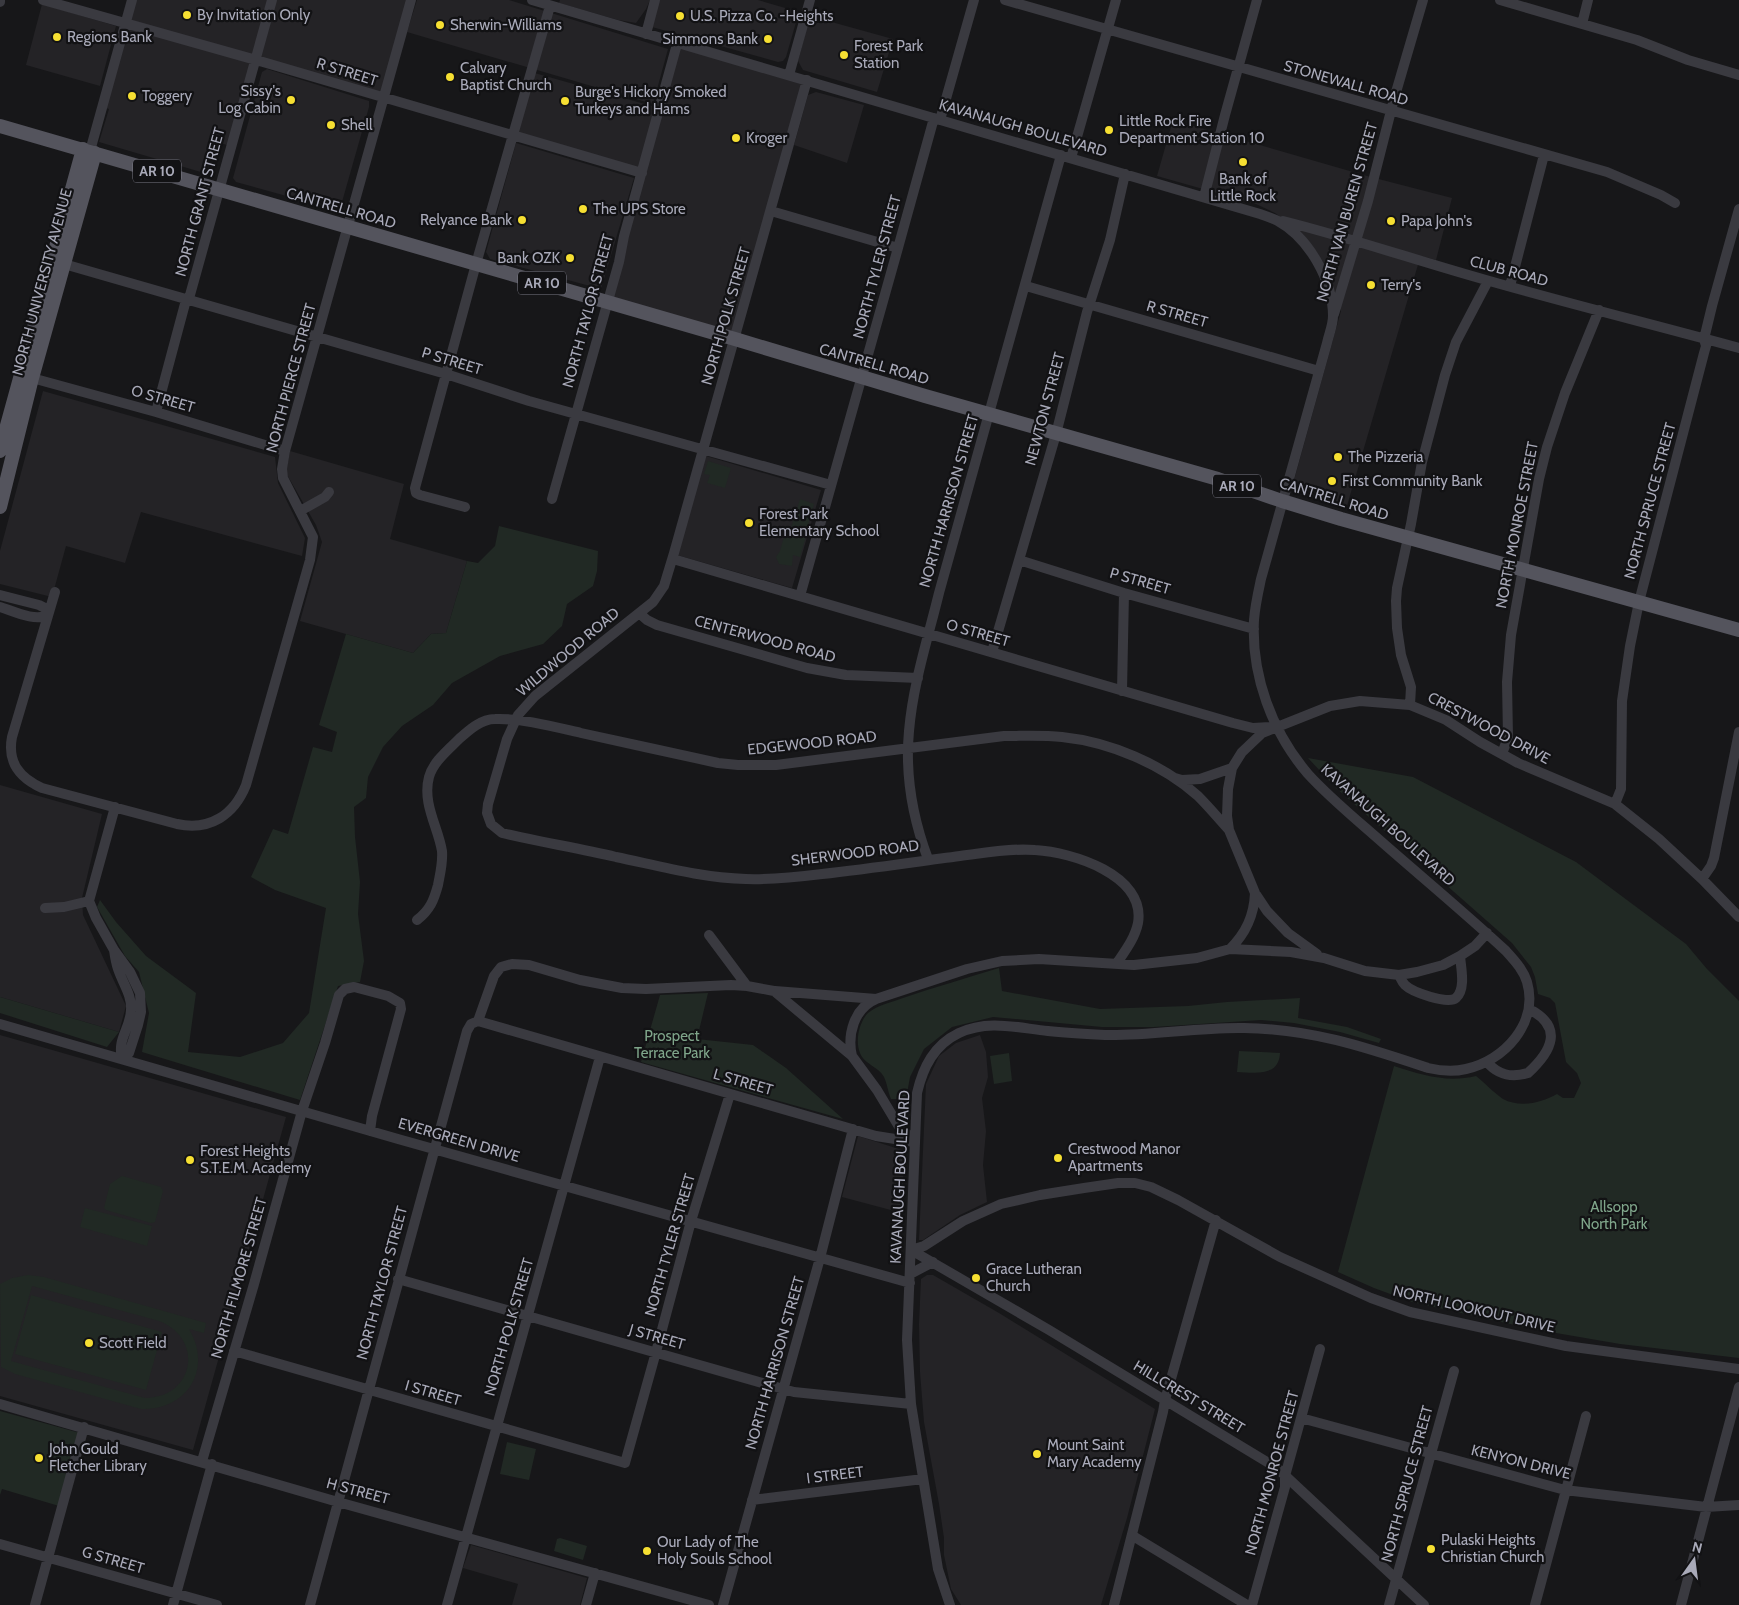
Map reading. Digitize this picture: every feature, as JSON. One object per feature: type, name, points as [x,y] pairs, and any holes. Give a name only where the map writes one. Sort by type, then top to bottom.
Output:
[{"type":"main road","name":"CANTRELL ROAD","points":[[0,126],[1056,434],[1218,479],[1282,501],[1408,538],[1739,630]]},
{"type":"main road","name":"NORTH UNIVERSITY AVENUE","points":[[0,508],[9,427],[32,378],[64,264],[89,151]]},
{"type":"main road","name":"NORTH UNIVERSITY AVENUE","points":[[0,451],[9,427],[89,151]]},
{"type":"street","name":"R STREET","points":[[43,0],[642,173]]},
{"type":"street","name":"NORTH UNIVERSITY AVENUE","points":[[89,151],[132,0]]},
{"type":"street","name":"NORTH GRANT STREET","points":[[156,412],[272,0]]},
{"type":"street","name":"NORTH PIERCE STREET","points":[[55,592],[12,738],[13,761],[22,776],[42,788],[193,827],[210,823],[231,810],[239,800],[246,785],[256,754],[314,541],[282,478],[285,451],[411,0]]},
{"type":"street","name":"KAVANAUGH BOULEVARD","points":[[532,0],[1204,197],[1273,219],[1290,229],[1316,260],[1328,288],[1333,317],[1256,602],[1255,649],[1260,681],[1284,741],[1322,789],[1506,951],[1523,972],[1529,991],[1529,1009],[1517,1036],[1502,1053],[1488,1062],[1464,1070],[1428,1068],[1342,1040],[1315,1034],[1274,1029],[1212,1029],[1106,1035],[1056,1032],[1004,1025],[985,1025],[960,1032],[937,1050],[927,1062],[917,1092],[907,1340],[911,1404],[922,1479],[938,1569],[950,1605]]},
{"type":"street","points":[[646,34],[656,0]]},
{"type":"street","points":[[789,75],[810,0]]},
{"type":"street","name":"NORTH TYLER STREET","points":[[800,596],[898,248],[974,0]]},
{"type":"street","name":"STONEWALL ROAD","points":[[1005,0],[1607,172],[1675,203]]},
{"type":"street","name":"NORTH HARRISON STREET","points":[[928,859],[920,839],[912,803],[908,748],[910,723],[918,678],[989,414],[1026,286],[1116,0]]},
{"type":"street","points":[[1204,197],[1257,0]]},
{"type":"street","name":"NORTH VAN BUREN STREET","points":[[1333,317],[1423,0]]},
{"type":"street","points":[[1500,0],[1637,40],[1688,60],[1739,75]]},
{"type":"street","points":[[1582,24],[1588,0]]},
{"type":"street","points":[[465,507],[420,495],[416,493],[415,488],[476,264],[550,6]]},
{"type":"street","name":"NORTH TAYLOR STREET","points":[[552,499],[677,44]]},
{"type":"street","name":"NORTH POLK STREET","points":[[673,559],[807,80]]},
{"type":"street","points":[[1510,286],[1544,155]]},
{"type":"street","name":"NEWTON STREET","points":[[992,652],[1056,434],[1090,304],[1110,240],[1124,174]]},
{"type":"street","name":"NORTH SPRUCE STREET","points":[[1615,804],[1619,796],[1621,784],[1623,685],[1639,602],[1706,346],[1704,339],[1737,226],[1739,209]]},
{"type":"street","points":[[771,211],[898,248]]},
{"type":"street","name":"CLUB ROAD","points":[[1273,219],[1356,240],[1488,281],[1739,348]]},
{"type":"street","name":"P STREET","points":[[64,264],[446,374],[528,401],[831,485]]},
{"type":"street","points":[[1410,705],[1411,687],[1398,638],[1397,588],[1422,462],[1446,375],[1456,342],[1488,281]]},
{"type":"street","name":"R STREET","points":[[1026,286],[1319,371]]},
{"type":"street","name":"NORTH MONROE STREET","points":[[1502,754],[1508,737],[1507,682],[1509,648],[1539,479],[1547,448],[1566,392],[1599,310]]},
{"type":"street","name":"O STREET","points":[[32,378],[156,412],[285,451]]},
{"type":"street","points":[[300,511],[325,497],[329,492]]},
{"type":"street","name":"O STREET","points":[[673,559],[1246,727],[1277,727]]},
{"type":"street","name":"WILDWOOD ROAD","points":[[498,831],[491,824],[488,817],[488,804],[514,721],[535,696],[653,602],[661,592],[673,559]]},
{"type":"street","name":"P STREET","points":[[1019,560],[1124,593],[1254,629]]},
{"type":"street","points":[[1122,691],[1124,593]]},
{"type":"street","points":[[0,595],[39,604],[46,608],[48,615],[44,618],[33,617],[0,606]]},
{"type":"street","name":"CENTERWOOD ROAD","points":[[639,614],[656,625],[807,668],[846,674],[918,678]]},
{"type":"street","name":"CRESTWOOD DRIVE","points":[[1232,768],[1242,752],[1258,735],[1330,706],[1375,701],[1410,705],[1446,720],[1518,763],[1615,804],[1702,879],[1739,917]]},
{"type":"street","name":"EDGEWOOD ROAD","points":[[417,920],[426,913],[432,904],[442,864],[442,851],[428,798],[428,784],[431,771],[448,749],[480,723],[492,719],[559,728],[718,763],[738,765],[776,764],[1004,736],[1062,737],[1112,748],[1145,762],[1171,777],[1198,797],[1229,830]]},
{"type":"street","points":[[1702,879],[1712,866],[1739,732]]},
{"type":"street","points":[[1171,777],[1182,780],[1200,780],[1232,768]]},
{"type":"street","points":[[1232,768],[1226,800],[1229,830],[1255,893],[1267,911],[1288,933],[1324,958]]},
{"type":"street","points":[[114,807],[89,901],[96,918],[114,950],[130,972],[140,993],[141,1012],[134,1038],[129,1053],[122,1059],[120,1050],[122,1039]]},
{"type":"street","name":"SHERWOOD ROAD","points":[[498,831],[689,873],[735,879],[798,877],[928,859],[996,852],[1042,850],[1072,856],[1117,878],[1134,897],[1138,912],[1135,934],[1116,963]]},
{"type":"street","points":[[1230,949],[1249,924],[1255,893]]},
{"type":"street","points":[[45,908],[64,907],[89,901]]},
{"type":"street","points":[[852,1056],[849,1042],[854,1023],[865,1006],[876,999],[967,969],[1002,961],[1039,959],[1084,963],[1134,964],[1210,956],[1230,949],[1291,952],[1324,958],[1365,971],[1399,975],[1434,968],[1460,956],[1475,946],[1487,933]]},
{"type":"street","points":[[708,935],[747,986],[774,991],[876,999]]},
{"type":"street","points":[[101,1053],[117,1047],[128,1025],[131,1010],[131,1000],[118,970],[114,950]]},
{"type":"street","points":[[1399,975],[1410,989],[1443,1000],[1456,999],[1461,991],[1460,956]]},
{"type":"street","name":"NORTH TAYLOR STREET","points":[[310,1605],[467,1031],[471,1024],[478,1021],[494,976],[502,967],[519,963],[594,983],[622,988],[747,986]]},
{"type":"street","name":"NORTH FILMORE STREET","points":[[173,1605],[234,1351],[302,1111],[338,1000],[343,990],[349,988],[361,988],[388,996],[400,1003],[370,1131]]},
{"type":"street","points":[[774,991],[852,1056],[877,1090],[898,1125],[915,1142]]},
{"type":"street","points":[[1488,1062],[1494,1070],[1508,1074],[1528,1073],[1535,1067],[1552,1037],[1550,1027],[1546,1021],[1529,1009]]},
{"type":"street","name":"L STREET","points":[[478,1021],[876,1136],[915,1142]]},
{"type":"street","name":"EVERGREEN DRIVE","points":[[0,1024],[820,1258],[910,1279]]},
{"type":"street","points":[[134,1038],[137,1054],[142,1061],[151,1067]]},
{"type":"street","name":"NORTH POLK STREET","points":[[447,1605],[600,1057]]},
{"type":"street","name":"NORTH TYLER STREET","points":[[625,1463],[691,1221],[730,1094]]},
{"type":"street","name":"NORTH HARRISON STREET","points":[[723,1605],[820,1258],[853,1129]]},
{"type":"street","name":"NORTH LOOKOUT DRIVE","points":[[912,1250],[924,1246],[963,1221],[1001,1204],[1040,1195],[1118,1183],[1135,1183],[1151,1187],[1216,1220],[1280,1257],[1371,1298],[1410,1312],[1566,1346],[1739,1369]]},
{"type":"street","points":[[1114,1605],[1164,1412],[1165,1400],[1216,1220]]},
{"type":"street","name":"HILLCREST STREET","points":[[912,1250],[1277,1468],[1424,1605]]},
{"type":"street","points":[[910,1279],[933,1262]]},
{"type":"street","name":"J STREET","points":[[398,1279],[783,1388],[808,1394],[911,1404]]},
{"type":"street","name":"NORTH MONROE STREET","points":[[1252,1605],[1285,1487],[1285,1476],[1320,1349]]},
{"type":"street","name":"I STREET","points":[[234,1351],[625,1463]]},
{"type":"street","name":"NORTH SPRUCE STREET","points":[[1389,1605],[1454,1371]]},
{"type":"street","points":[[1681,1605],[1739,1387]]},
{"type":"street","name":"H STREET","points":[[0,1404],[207,1462],[338,1502],[709,1605]]},
{"type":"street","points":[[1534,1605],[1586,1416]]},
{"type":"street","name":"KENYON DRIVE","points":[[1301,1418],[1565,1490],[1706,1507],[1739,1505]]},
{"type":"street","points":[[35,1605],[84,1427]]},
{"type":"street","name":"I STREET","points":[[752,1500],[922,1479]]},
{"type":"street","points":[[1133,1536],[1246,1605]]},
{"type":"street","name":"G STREET","points":[[0,1544],[217,1605]]},
{"type":"street","points":[[586,1605],[595,1573]]},
{"type":"shaded area","points":[[132,0],[411,0],[384,98],[255,60],[231,146],[220,143],[211,175],[99,142],[109,109],[102,107]]},
{"type":"shaded area","points":[[417,0],[509,0],[668,49],[653,104],[407,32]]},
{"type":"shaded area","points":[[560,0],[650,0],[636,23],[618,20],[559,3]]},
{"type":"shaded area","points":[[659,0],[758,0],[799,12],[786,57],[783,61],[778,62],[652,27]]},
{"type":"shaded area","points":[[42,4],[116,26],[100,86],[26,65]]},
{"type":"shaded area","points":[[810,16],[893,39],[877,92],[803,70],[798,61]]},
{"type":"shaded area","points":[[677,44],[807,80],[735,339],[607,302],[642,173],[513,135],[531,72],[659,108]]},
{"type":"shaded area","points":[[267,69],[369,101],[369,107],[340,209],[337,210],[236,182],[233,178],[262,72]]},
{"type":"shaded area","points":[[816,92],[864,105],[847,163],[794,145],[808,95]]},
{"type":"shaded area","points":[[1173,120],[1367,176],[1452,198],[1436,260],[1421,256],[1346,509],[1299,494],[1294,480],[1341,311],[1328,271],[1302,233],[1275,213],[1256,204],[1157,176]]},
{"type":"shaded area","points":[[516,143],[634,178],[601,289],[490,259],[486,252]]},
{"type":"shaded area","points":[[43,391],[275,457],[278,483],[305,538],[302,556],[141,512],[125,563],[66,546],[52,597],[0,584],[0,551]]},
{"type":"shaded area","points":[[290,451],[404,484],[390,539],[467,561],[446,633],[431,634],[413,653],[300,621],[322,542],[316,525],[286,473]]},
{"type":"shaded area","name":"Forest Park Elementary School","points":[[706,456],[821,490],[792,588],[677,555]]},
{"type":"shaded area","points":[[0,785],[102,814],[82,898],[83,915],[126,1006],[119,1032],[0,997]]},
{"type":"shaded area","points":[[0,1035],[286,1117],[193,1450],[0,1396]]},
{"type":"shaded area","points":[[980,1035],[986,1052],[988,1077],[982,1098],[986,1131],[983,1165],[987,1202],[960,1215],[923,1240],[919,1240],[926,1084],[939,1056],[956,1043]]},
{"type":"shaded area","points":[[858,1136],[902,1150],[904,1154],[902,1213],[842,1197]]},
{"type":"shaded area","name":"Mount Saint Mary Academy","points":[[927,1275],[933,1275],[999,1313],[1155,1409],[1127,1518],[1101,1605],[961,1605],[951,1589],[944,1555],[944,1538],[939,1504],[924,1422],[920,1372],[919,1324],[921,1279]]},
{"type":"shaded area","points":[[471,1545],[587,1578],[580,1605],[512,1605],[518,1584],[463,1568]]},
{"type":"green space","points":[[708,461],[731,468],[725,488],[707,483],[710,475],[704,474]]},
{"type":"green space","points":[[800,499],[814,504],[806,532],[791,528]]},
{"type":"green space","points":[[499,526],[598,551],[597,571],[593,586],[567,604],[562,626],[543,644],[500,656],[452,683],[433,705],[402,726],[383,747],[368,777],[366,798],[354,807],[360,882],[358,914],[364,961],[360,982],[338,986],[300,1100],[142,1052],[149,1013],[139,972],[125,956],[97,907],[100,900],[116,922],[146,956],[196,993],[188,1052],[240,1057],[283,1043],[309,1013],[326,908],[275,890],[251,877],[273,829],[288,834],[313,747],[332,752],[337,732],[319,725],[346,634],[413,653],[431,634],[446,633],[467,561],[478,563],[495,546]]},
{"type":"green space","points":[[786,530],[806,536],[800,557],[793,555],[792,566],[779,564],[776,557],[780,551]]},
{"type":"green space","name":"Allsopp North Park","points":[[1308,758],[1413,777],[1576,862],[1686,944],[1707,969],[1739,1001],[1739,1358],[1620,1344],[1533,1329],[1412,1302],[1338,1272],[1394,1066],[1425,1075],[1445,1078],[1455,1079],[1476,1076],[1503,1099],[1523,1104],[1544,1100],[1557,1094],[1563,1098],[1574,1098],[1581,1083],[1577,1073],[1566,1062],[1555,1003],[1550,998],[1538,994],[1531,967],[1512,943],[1336,788]]},
{"type":"green space","points":[[999,968],[1002,991],[1100,1009],[1188,1006],[1300,998],[1298,1018],[1347,1027],[1381,1039],[1379,1043],[1340,1032],[1294,1023],[1261,1020],[1154,1027],[1102,1027],[993,1017],[952,1027],[924,1049],[910,1077],[906,1099],[891,1099],[882,1074],[865,1060],[860,1053],[858,1037],[860,1026],[868,1013],[890,1002]]},
{"type":"green space","name":"Prospect Terrace Park","points":[[708,993],[697,1039],[753,1045],[786,1068],[843,1119],[641,1062],[660,995]]},
{"type":"green space","points":[[0,997],[119,1032],[107,1047],[0,1013]]},
{"type":"green space","points":[[1239,1051],[1280,1053],[1279,1061],[1271,1070],[1265,1072],[1237,1072]]},
{"type":"green space","points":[[1009,1053],[1012,1081],[994,1084],[990,1056]]},
{"type":"green space","points":[[122,1176],[161,1187],[163,1191],[155,1222],[151,1223],[104,1208],[110,1184]]},
{"type":"green space","points":[[85,1208],[152,1226],[147,1246],[80,1227]]},
{"type":"green space","points":[[28,1275],[44,1277],[206,1323],[204,1333],[189,1329],[196,1344],[198,1359],[191,1385],[183,1395],[171,1403],[157,1408],[141,1409],[15,1374],[1,1367],[0,1284],[12,1278]],"holes":[[[32,1286],[159,1321],[174,1329],[183,1341],[188,1353],[188,1366],[183,1378],[174,1389],[162,1395],[145,1398],[11,1361]]]},
{"type":"green space","name":"Scott Field","points":[[31,1295],[162,1332],[146,1390],[15,1354]]},
{"type":"green space","points":[[0,1411],[80,1433],[59,1506],[2,1489],[0,1495]]},
{"type":"green space","points":[[507,1442],[536,1449],[529,1480],[500,1474]]},
{"type":"green space","points":[[560,1538],[587,1546],[583,1560],[554,1551],[557,1539]]},
{"type":"place","name":"By Invitation Only","points":[[187,15]]},
{"type":"place","name":"U.S. Pizza Co. -Heights","points":[[680,16]]},
{"type":"place","name":"Sherwin-Williams","points":[[440,25]]},
{"type":"place","name":"Regions Bank","points":[[57,37]]},
{"type":"place","name":"Simmons Bank","points":[[768,39]]},
{"type":"place","name":"Forest Park Station","points":[[844,55]]},
{"type":"place","name":"Calvary Baptist Church","points":[[450,77]]},
{"type":"place","name":"Toggery","points":[[132,96]]},
{"type":"place","name":"Sissy's Log Cabin","points":[[291,100]]},
{"type":"place","name":"Burge's Hickory Smoked Turkeys and Hams","points":[[565,101]]},
{"type":"place","name":"Shell","points":[[331,125]]},
{"type":"place","name":"Little Rock Fire Department Station 10","points":[[1109,130]]},
{"type":"place","name":"Kroger","points":[[736,138]]},
{"type":"place","name":"Bank of Little Rock","points":[[1243,162]]},
{"type":"place","name":"The UPS Store","points":[[583,209]]},
{"type":"place","name":"Relyance Bank","points":[[522,220]]},
{"type":"place","name":"Papa John's","points":[[1391,221]]},
{"type":"place","name":"Bank OZK","points":[[570,258]]},
{"type":"place","name":"Terry's","points":[[1371,285]]},
{"type":"place","name":"The Pizzeria","points":[[1338,457]]},
{"type":"place","name":"First Community Bank","points":[[1332,481]]},
{"type":"place","name":"Forest Park Elementary School","points":[[749,523]]},
{"type":"place","name":"Crestwood Manor Apartments","points":[[1058,1158]]},
{"type":"place","name":"Forest Heights S.T.E.M. Academy","points":[[190,1160]]},
{"type":"place","name":"Grace Lutheran Church","points":[[976,1278]]},
{"type":"place","name":"Scott Field","points":[[89,1343]]},
{"type":"place","name":"Mount Saint Mary Academy","points":[[1037,1454]]},
{"type":"place","name":"John Gould Fletcher Library","points":[[39,1458]]},
{"type":"place","name":"Pulaski Heights Christian Church","points":[[1431,1549]]},
{"type":"place","name":"Our Lady of The Holy Souls School","points":[[647,1551]]}]
